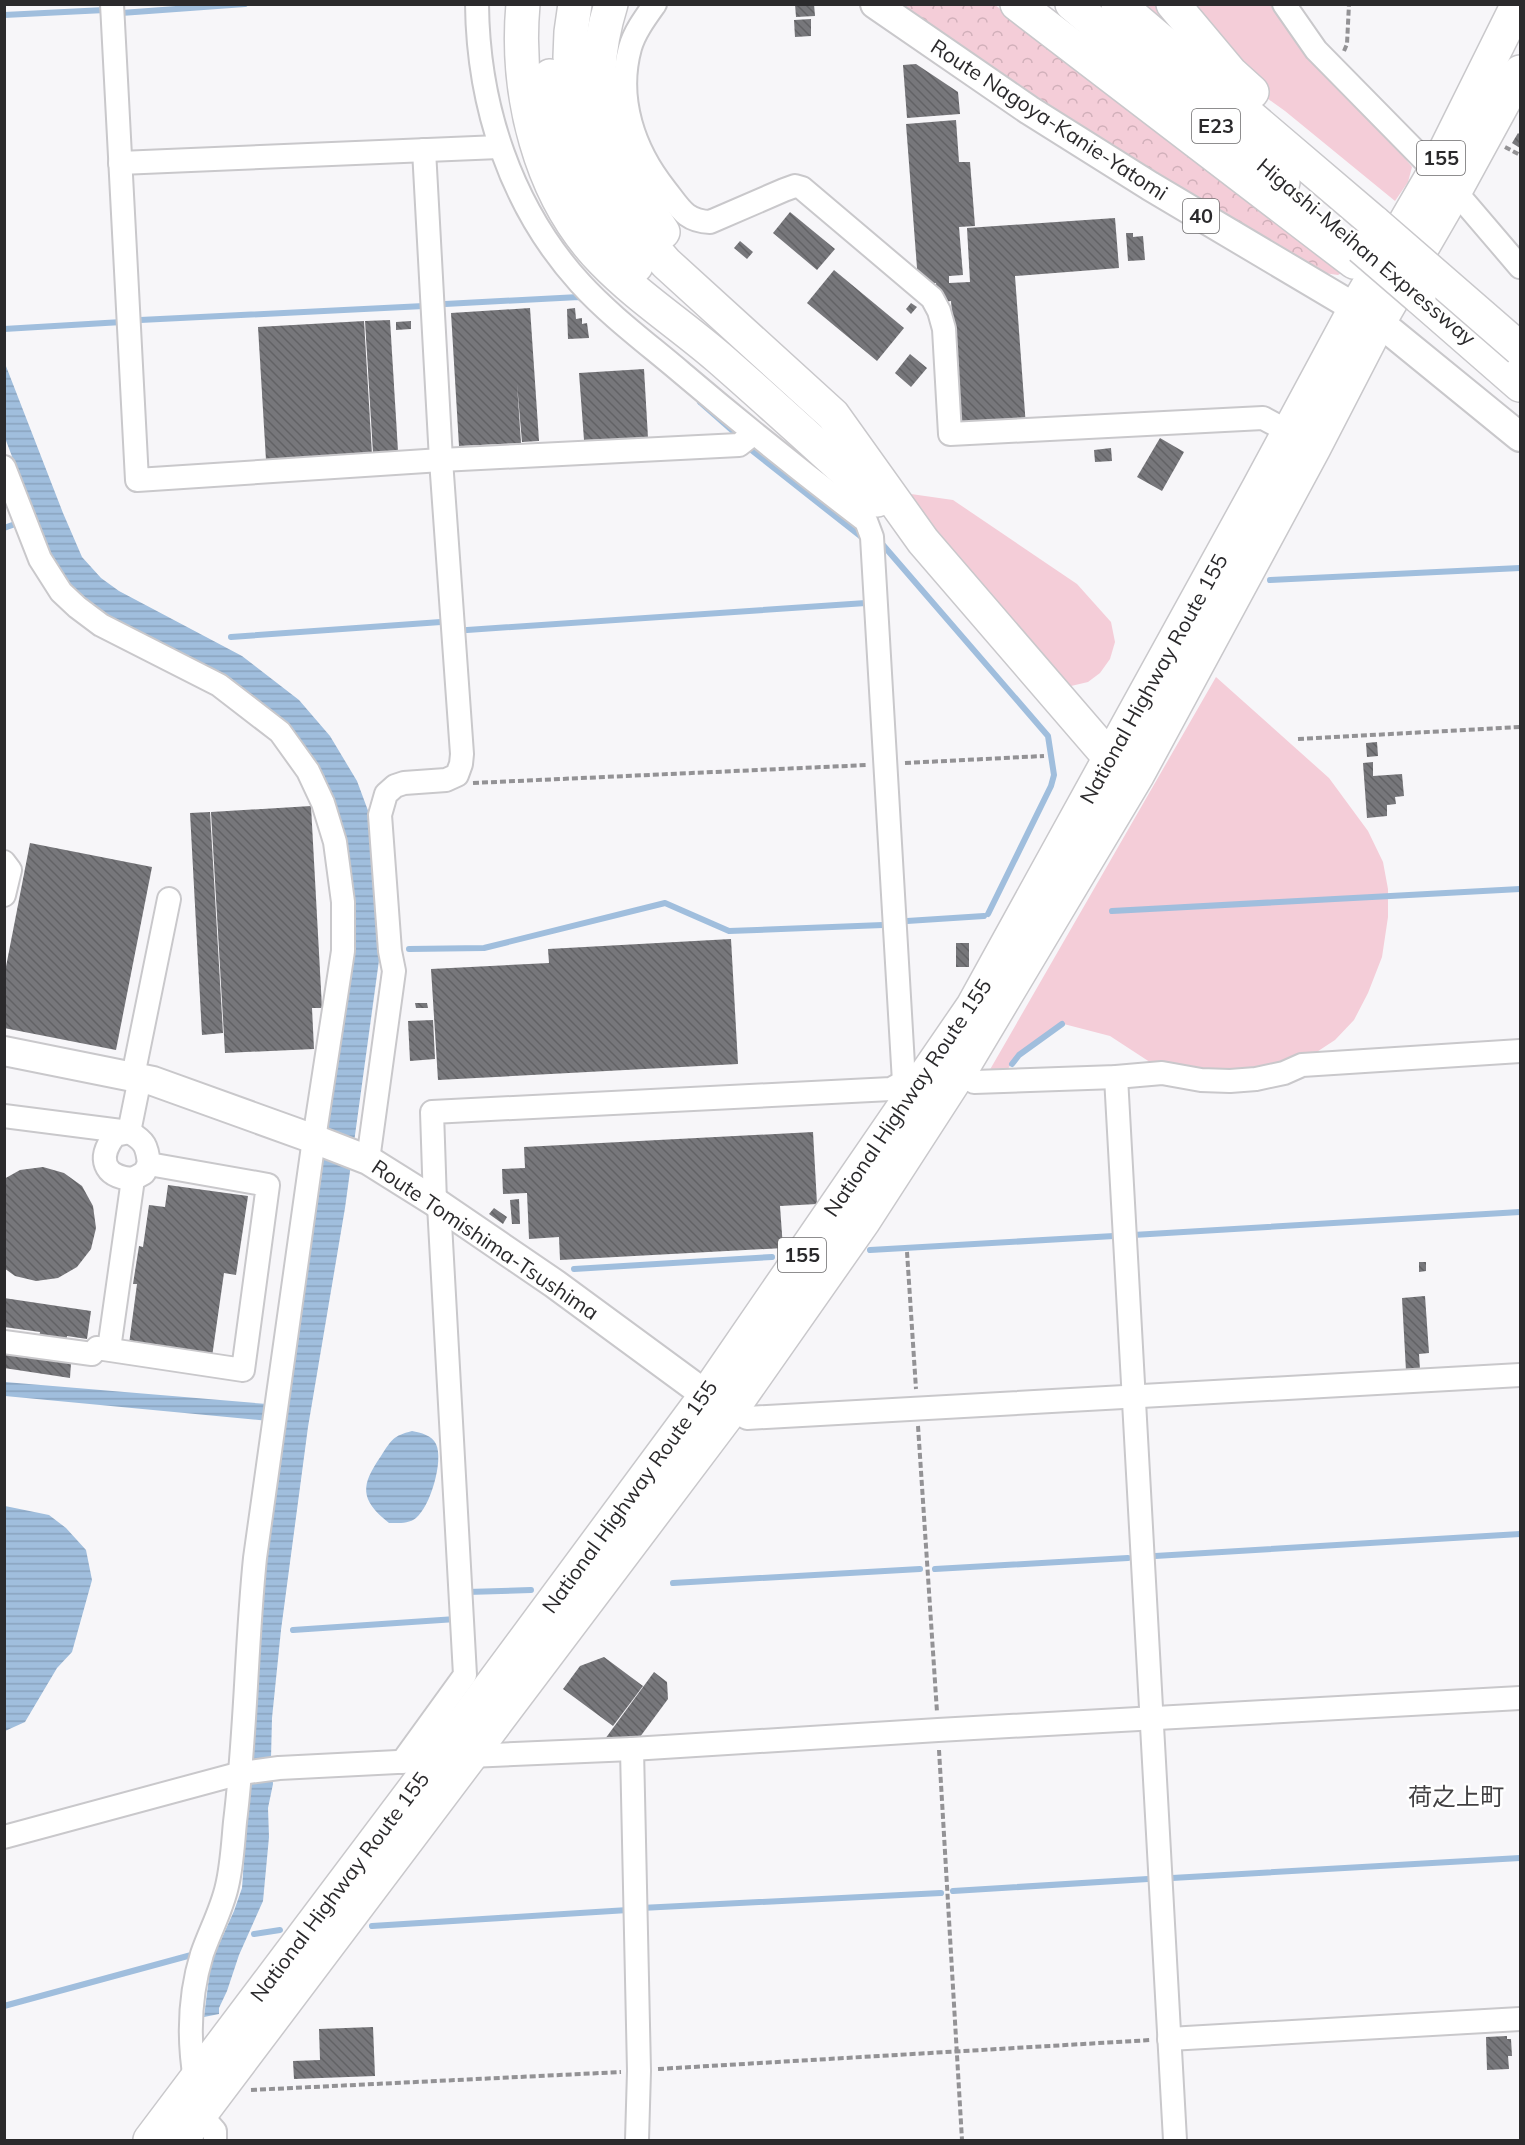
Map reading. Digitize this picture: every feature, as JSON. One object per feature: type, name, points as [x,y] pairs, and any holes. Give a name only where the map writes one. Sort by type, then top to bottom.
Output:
[{"type":"highway","points":[[523,4],[520,44],[526,99],[539,149],[558,195],[585,240],[602,260],[642,296],[717,356],[923,541]]},
{"type":"highway","points":[[552,4],[549,63],[551,93],[561,139],[587,200],[610,234],[652,285],[717,356]]},
{"type":"highway","points":[[575,4],[571,40],[574,91],[581,126],[599,173],[627,218],[666,263],[833,415],[923,541],[1124,766]]},
{"type":"highway","points":[[611,4],[600,50],[598,75],[601,100],[614,148],[641,198],[672,245],[737,329]]},
{"type":"highway","points":[[1017,4],[1368,235],[1521,328]]},
{"type":"highway","name":"Higashi-Meihan Expressway","points":[[1072,4],[1368,235],[1521,349]]},
{"type":"highway","name":"Higashi-Meihan Expressway","points":[[1118,4],[1368,235],[1419,297],[1521,385]]},
{"type":"highway","points":[[1173,4],[1368,235]]},
{"type":"highway","name":"National Highway Route 155","points":[[1445,181],[1518,4]]},
{"type":"highway","name":"National Highway Route 155","points":[[150,2140],[436,1761],[863,1222],[960,1072],[1124,766],[1289,432],[1368,315],[1445,181],[1521,72]]},
{"type":"highway","name":"National Highway Route 155","points":[[181,2140],[207,2127],[230,2076],[469,1756],[719,1402],[910,1086],[973,1006],[1124,766],[1314,448],[1368,315]]},
{"type":"main road","name":"Route Nagoya-Kanie-Yatomi","points":[[875,4],[1029,110],[1140,180],[1368,315],[1521,437]]},
{"type":"main road","name":"Route Tomishima-Tsushima","points":[[4,1051],[153,1081],[368,1160],[437,1203],[555,1284],[719,1402]]},
{"type":"street","points":[[112,4],[137,480],[441,460],[739,445],[753,434]]},
{"type":"street","points":[[402,1762],[465,1675],[432,1112],[891,1089],[910,1086],[885,765],[872,537],[866,521],[753,434],[614,315],[581,284],[546,241],[523,200],[500,147],[487,104],[477,4]]},
{"type":"street","points":[[654,4],[641,24],[630,48],[625,86],[627,112],[641,154],[651,172],[686,217],[698,222],[710,222],[795,186],[802,188],[932,298],[944,328],[950,434],[1263,418],[1289,432]]},
{"type":"street","points":[[1284,4],[1316,50],[1445,181],[1521,267]]},
{"type":"street","points":[[120,162],[500,147]]},
{"type":"street","points":[[368,1160],[394,971],[390,951],[380,815],[386,794],[395,786],[404,783],[446,780],[457,775],[462,754],[441,460],[424,150]]},
{"type":"street","points":[[4,467],[40,559],[62,592],[76,607],[101,625],[219,685],[280,732],[308,771],[323,802],[336,852],[343,902],[344,951],[314,1139],[255,1558],[248,1621],[248,1673],[241,1773],[227,1886],[202,1956],[192,2000],[190,2049],[195,2080]]},
{"type":"street","points":[[4,862],[10,870],[4,895]]},
{"type":"street","points":[[129,1132],[136,1077],[169,899]]},
{"type":"street","points":[[960,1072],[974,1082],[1162,1073],[1201,1080],[1230,1082],[1284,1073],[1302,1065],[1521,1051]]},
{"type":"street","points":[[1116,1077],[1175,2140]]},
{"type":"street","points":[[4,1116],[129,1132],[141,1138],[147,1149],[109,1349]]},
{"type":"street","points":[[4,1342],[92,1354],[97,1348],[109,1349],[243,1370],[268,1185],[141,1171],[120,1178],[108,1169],[104,1158],[106,1146],[114,1135],[129,1132]]},
{"type":"street","points":[[719,1402],[747,1418],[1521,1375]]},
{"type":"street","points":[[469,1756],[632,1749],[1521,1698]]},
{"type":"street","points":[[632,1749],[639,2071],[637,2140]]},
{"type":"street","points":[[4,1837],[241,1773],[279,1768],[436,1761]]},
{"type":"street","points":[[1169,2039],[1521,2019]]},
{"type":"path","points":[[1337,70],[1347,44],[1349,4]]},
{"type":"path","points":[[1298,739],[1521,727]]},
{"type":"path","points":[[446,780],[474,783],[1044,756]]},
{"type":"path","points":[[907,1252],[962,2140]]},
{"type":"path","points":[[230,2076],[243,2091],[639,2071],[1169,2039]]},
{"type":"green space","points":[[899,5],[995,5],[1348,269],[1338,275],[1324,273],[1157,176]]},
{"type":"green space","points":[[1144,5],[1273,5],[1382,129],[1412,167],[1408,182],[1395,201],[1285,111],[1184,39]]},
{"type":"green space","points":[[911,494],[953,500],[1077,584],[1111,622],[1115,642],[1110,659],[1100,673],[1088,682],[1071,686],[1057,679],[933,532]]},
{"type":"green space","points":[[1216,677],[1329,778],[1368,831],[1383,862],[1388,889],[1388,917],[1382,957],[1368,993],[1354,1020],[1335,1040],[1306,1059],[1245,1076],[1159,1068],[1110,1036],[1060,1023],[1017,1055],[1004,1075],[988,1073]]},
{"type":"water","points":[[4,361],[82,557],[101,578],[119,591],[242,656],[299,700],[330,736],[357,781],[370,816],[380,953],[345,1208],[308,1427],[281,1630],[272,1718],[273,1784],[268,1808],[269,1837],[263,1901],[239,1955],[219,2008],[219,2014],[204,2017],[211,1962],[242,1888],[262,1603],[283,1427],[269,1421],[5,1396],[5,1382],[267,1404],[287,1400],[322,1173],[340,820],[324,775],[305,748],[265,706],[228,676],[137,632],[78,597],[51,559],[5,438]]},
{"type":"water","points":[[412,1431],[429,1436],[436,1444],[437,1472],[431,1494],[416,1518],[406,1522],[389,1523],[368,1499],[367,1484],[374,1466],[391,1442]]},
{"type":"water","points":[[5,1506],[49,1515],[66,1528],[86,1550],[92,1580],[72,1652],[57,1668],[25,1722],[5,1731]]},
{"type":"building","points":[[795,4],[814,4],[815,16],[796,17]]},
{"type":"building","points":[[811,19],[811,36],[795,37],[794,20]]},
{"type":"building","points":[[916,64],[958,92],[960,114],[907,118],[903,65]]},
{"type":"building","points":[[956,120],[959,162],[970,162],[975,226],[959,227],[963,275],[949,276],[949,283],[970,282],[967,228],[1115,218],[1119,268],[1015,276],[1026,427],[962,432],[951,301],[943,302],[937,297],[936,283],[924,284],[918,281],[906,124]]},
{"type":"building","points":[[1518,133],[1520,135],[1520,148],[1512,143]]},
{"type":"building","points":[[790,212],[835,249],[817,270],[773,233]]},
{"type":"building","points":[[1126,233],[1133,233],[1133,237],[1143,236],[1145,260],[1128,261]]},
{"type":"building","points":[[740,241],[753,252],[747,259],[734,248]]},
{"type":"building","points":[[834,270],[904,328],[877,361],[807,303]]},
{"type":"building","points":[[911,303],[917,307],[911,314],[906,309]]},
{"type":"building","points":[[530,308],[539,441],[522,442],[517,384],[521,443],[459,446],[451,313]]},
{"type":"building","points":[[575,308],[576,319],[582,318],[582,324],[587,323],[589,338],[568,339],[567,309]]},
{"type":"building","points":[[390,320],[398,451],[373,453],[365,321]]},
{"type":"building","points":[[364,321],[372,454],[266,460],[258,327]]},
{"type":"building","points":[[411,321],[411,329],[396,330],[396,322]]},
{"type":"building","points":[[910,354],[927,368],[911,387],[895,373]]},
{"type":"building","points":[[644,369],[648,438],[584,440],[579,373]]},
{"type":"building","points":[[1160,438],[1184,452],[1162,491],[1137,477]]},
{"type":"building","points":[[1111,448],[1112,461],[1095,462],[1094,450]]},
{"type":"building","points":[[1377,742],[1378,756],[1367,757],[1366,743]]},
{"type":"building","points":[[1373,762],[1373,776],[1402,774],[1404,796],[1395,797],[1396,804],[1387,805],[1387,816],[1367,818],[1363,763]]},
{"type":"building","points":[[311,806],[322,1008],[312,1008],[314,1049],[225,1053],[211,812]]},
{"type":"building","points":[[210,812],[223,1033],[202,1035],[190,813]]},
{"type":"building","points":[[30,843],[152,867],[116,1050],[4,1028],[4,977]]},
{"type":"building","points":[[731,939],[738,1064],[438,1080],[431,969],[549,963],[548,949]]},
{"type":"building","points":[[956,943],[969,943],[969,967],[956,967]]},
{"type":"building","points":[[415,1003],[427,1003],[428,1008],[416,1008]]},
{"type":"building","points":[[433,1020],[435,1059],[410,1061],[408,1021]]},
{"type":"building","points":[[813,1132],[817,1204],[780,1206],[783,1248],[560,1260],[559,1237],[529,1239],[527,1193],[503,1194],[502,1169],[525,1168],[524,1147]]},
{"type":"building","points":[[43,1167],[64,1173],[82,1186],[93,1206],[96,1228],[91,1249],[77,1267],[58,1278],[36,1281],[15,1276],[4,1268],[4,1179],[20,1170]]},
{"type":"building","points":[[168,1185],[248,1196],[236,1275],[224,1273],[212,1357],[129,1344],[137,1284],[133,1284],[139,1246],[143,1247],[149,1205],[165,1207]]},
{"type":"building","points":[[519,1199],[520,1224],[512,1224],[510,1200]]},
{"type":"building","points":[[494,1208],[507,1217],[503,1224],[489,1214]]},
{"type":"building","points":[[1419,1262],[1426,1262],[1426,1271],[1419,1272]]},
{"type":"building","points":[[1425,1296],[1429,1353],[1419,1354],[1420,1370],[1406,1371],[1402,1298]]},
{"type":"building","points":[[4,1298],[91,1311],[87,1339],[67,1336],[66,1342],[39,1338],[40,1332],[4,1327]]},
{"type":"building","points":[[4,1353],[71,1363],[70,1378],[4,1368]]},
{"type":"building","points":[[604,1657],[643,1686],[613,1726],[563,1689],[580,1666]]},
{"type":"building","points":[[654,1672],[667,1682],[668,1699],[637,1741],[605,1739]]},
{"type":"building","points":[[373,2027],[375,2076],[294,2079],[293,2061],[320,2060],[319,2029]]},
{"type":"building","points":[[1507,2036],[1507,2039],[1511,2039],[1512,2056],[1508,2056],[1509,2069],[1487,2070],[1486,2037]]},
{"type":"waterway","points":[[121,13],[245,4]]},
{"type":"waterway","points":[[4,15],[105,10]]},
{"type":"waterway","points":[[445,304],[579,297],[584,301]]},
{"type":"waterway","points":[[140,320],[424,306]]},
{"type":"waterway","points":[[4,329],[122,322]]},
{"type":"waterway","points":[[700,402],[734,432]]},
{"type":"waterway","points":[[750,449],[864,539]]},
{"type":"waterway","points":[[4,528],[18,523]]},
{"type":"waterway","points":[[883,545],[1048,736],[1054,775],[1051,786],[988,914]]},
{"type":"waterway","points":[[1270,580],[1520,568]]},
{"type":"waterway","points":[[467,630],[866,603]]},
{"type":"waterway","points":[[231,637],[441,622]]},
{"type":"waterway","points":[[1112,911],[1520,889]]},
{"type":"waterway","points":[[409,949],[484,948],[665,903],[729,931],[883,925]]},
{"type":"waterway","points":[[907,921],[984,916]]},
{"type":"waterway","points":[[1012,1064],[1019,1055],[1062,1024]]},
{"type":"waterway","points":[[1133,1235],[1520,1212]]},
{"type":"waterway","points":[[870,1250],[1114,1236]]},
{"type":"waterway","points":[[574,1269],[772,1257]]},
{"type":"waterway","points":[[1155,1556],[1520,1534]]},
{"type":"waterway","points":[[935,1569],[1128,1558]]},
{"type":"waterway","points":[[673,1583],[920,1569]]},
{"type":"waterway","points":[[467,1595],[467,1592],[531,1590]]},
{"type":"waterway","points":[[293,1630],[456,1619]]},
{"type":"waterway","points":[[1172,1878],[1520,1858]]},
{"type":"waterway","points":[[953,1891],[1148,1879]]},
{"type":"waterway","points":[[641,1908],[941,1893]]},
{"type":"waterway","points":[[372,1926],[628,1910]]},
{"type":"waterway","points":[[254,1934],[280,1930]]},
{"type":"waterway","points":[[4,2006],[195,1954]]},
{"type":"district","name":"荷之上町","points":[[1456,1797]]}]
